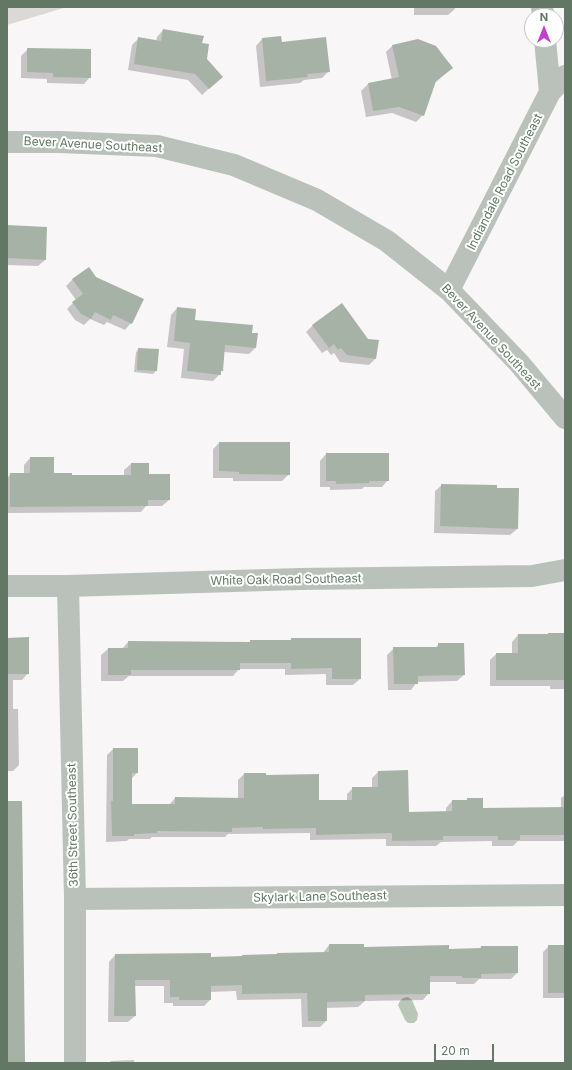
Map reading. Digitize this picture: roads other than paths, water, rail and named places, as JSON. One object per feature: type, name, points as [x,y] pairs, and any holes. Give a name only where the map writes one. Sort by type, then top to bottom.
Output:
[{"type":"street","points":[[546,48],[550,92]]},
{"type":"street","name":"Indiandale Road Southeast","points":[[449,290],[550,92],[565,76]]},
{"type":"street","name":"Bever Avenue Southeast","points":[[7,142],[60,142],[157,146],[234,165],[318,200],[387,241],[449,290],[519,364],[565,418]]},
{"type":"street","name":"White Oak Road Southeast","points":[[7,586],[68,586],[300,579],[532,576],[565,570]]},
{"type":"street","name":"36th Street Southeast","points":[[68,586],[75,899],[75,1063]]},
{"type":"street","name":"Skylark Lane Southeast","points":[[75,899],[565,895]]}]
